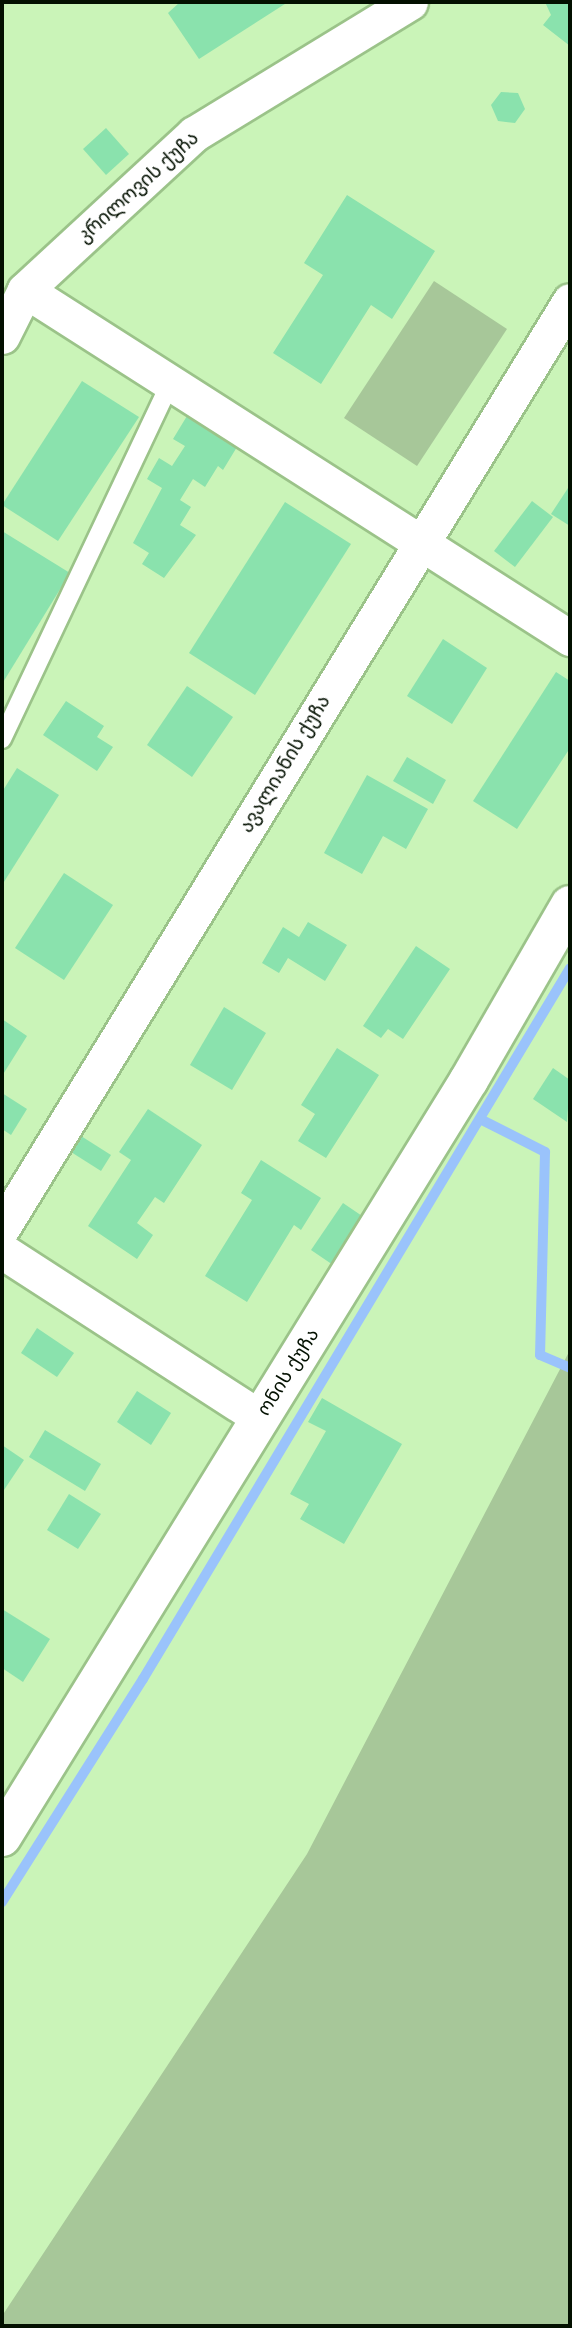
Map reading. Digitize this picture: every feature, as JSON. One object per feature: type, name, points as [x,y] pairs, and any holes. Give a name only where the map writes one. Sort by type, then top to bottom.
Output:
[{"type":"main road","name":"ონის ქუჩა","points":[[2,1837],[260,1418],[570,905]]},
{"type":"street","name":"კრილოვის ქუჩა","points":[[2,336],[25,290],[194,134],[410,2]]},
{"type":"street","points":[[25,290],[422,540],[570,638]]},
{"type":"street","name":"ავალიანის ქუჩა","points":[[2,1228],[570,301]]},
{"type":"street","points":[[2,1251],[260,1418]]},
{"type":"lane","points":[[2,738],[170,383]]},
{"type":"green space","points":[[434,281],[507,329],[417,466],[344,418]]},
{"type":"green space","points":[[570,1350],[570,2326],[2,2326],[2,2316],[307,1854]]},
{"type":"building","points":[[180,2],[288,2],[199,59],[168,13]]},
{"type":"building","points":[[545,2],[570,2],[570,46],[543,25],[551,15]]},
{"type":"building","points":[[501,92],[518,93],[525,109],[515,123],[498,121],[491,105]]},
{"type":"building","points":[[106,128],[129,154],[106,175],[83,149]]},
{"type":"building","points":[[347,195],[435,251],[392,319],[371,305],[321,384],[273,353],[323,275],[304,263]]},
{"type":"building","points":[[82,381],[139,417],[58,541],[2,505]]},
{"type":"building","points":[[190,411],[240,442],[223,470],[218,466],[205,487],[193,479],[180,500],[191,507],[180,525],[196,535],[164,578],[142,564],[149,553],[133,543],[162,488],[147,479],[159,458],[172,466],[185,446],[173,439]]},
{"type":"building","points":[[570,485],[570,526],[551,514]]},
{"type":"building","points":[[532,501],[553,517],[515,567],[494,551]]},
{"type":"building","points":[[285,502],[351,544],[255,695],[189,653]]},
{"type":"building","points":[[2,531],[70,573],[2,684]]},
{"type":"building","points":[[443,639],[487,668],[452,724],[407,696]]},
{"type":"building","points":[[556,672],[570,681],[570,748],[517,829],[473,801]]},
{"type":"building","points":[[187,686],[233,717],[192,777],[147,745]]},
{"type":"building","points":[[66,701],[104,726],[97,737],[113,747],[97,771],[43,735]]},
{"type":"building","points":[[407,757],[446,780],[433,804],[393,781]]},
{"type":"building","points":[[17,768],[59,795],[2,885],[2,792]]},
{"type":"building","points":[[367,775],[428,809],[406,849],[383,836],[362,874],[324,853]]},
{"type":"building","points":[[64,873],[113,905],[64,980],[15,948]]},
{"type":"building","points":[[308,922],[347,945],[325,981],[288,958],[279,973],[262,963],[283,927],[299,937]]},
{"type":"building","points":[[416,946],[450,969],[403,1039],[388,1029],[381,1038],[363,1026]]},
{"type":"building","points":[[224,1007],[266,1033],[232,1090],[190,1065]]},
{"type":"building","points":[[2,1019],[27,1036],[2,1076]]},
{"type":"building","points":[[337,1048],[379,1075],[326,1158],[298,1141],[315,1114],[301,1105]]},
{"type":"building","points":[[553,1068],[570,1080],[567,1122],[533,1099]]},
{"type":"building","points":[[2,1093],[27,1109],[11,1135],[2,1129]]},
{"type":"building","points":[[148,1109],[202,1145],[164,1203],[155,1197],[137,1223],[153,1235],[137,1259],[88,1226],[131,1160],[119,1152]]},
{"type":"building","points":[[81,1136],[111,1155],[101,1171],[71,1152]]},
{"type":"building","points":[[261,1160],[321,1198],[301,1230],[294,1225],[247,1302],[205,1276],[252,1200],[241,1193]]},
{"type":"building","points":[[343,1203],[368,1220],[336,1267],[311,1250]]},
{"type":"building","points":[[37,1328],[74,1353],[57,1377],[21,1353]]},
{"type":"building","points":[[137,1391],[171,1413],[151,1445],[117,1422]]},
{"type":"building","points":[[322,1398],[402,1444],[344,1544],[300,1519],[309,1504],[290,1494],[326,1431],[308,1422]]},
{"type":"building","points":[[45,1430],[101,1464],[85,1491],[29,1457]]},
{"type":"building","points":[[2,1445],[24,1460],[2,1493]]},
{"type":"building","points":[[69,1494],[101,1514],[78,1549],[47,1530]]},
{"type":"building","points":[[2,1609],[50,1639],[23,1682],[2,1668]]},
{"type":"waterway","points":[[2,1902],[143,1679],[570,968]]},
{"type":"waterway","points":[[480,1119],[545,1152],[540,1355],[570,1368]]}]
